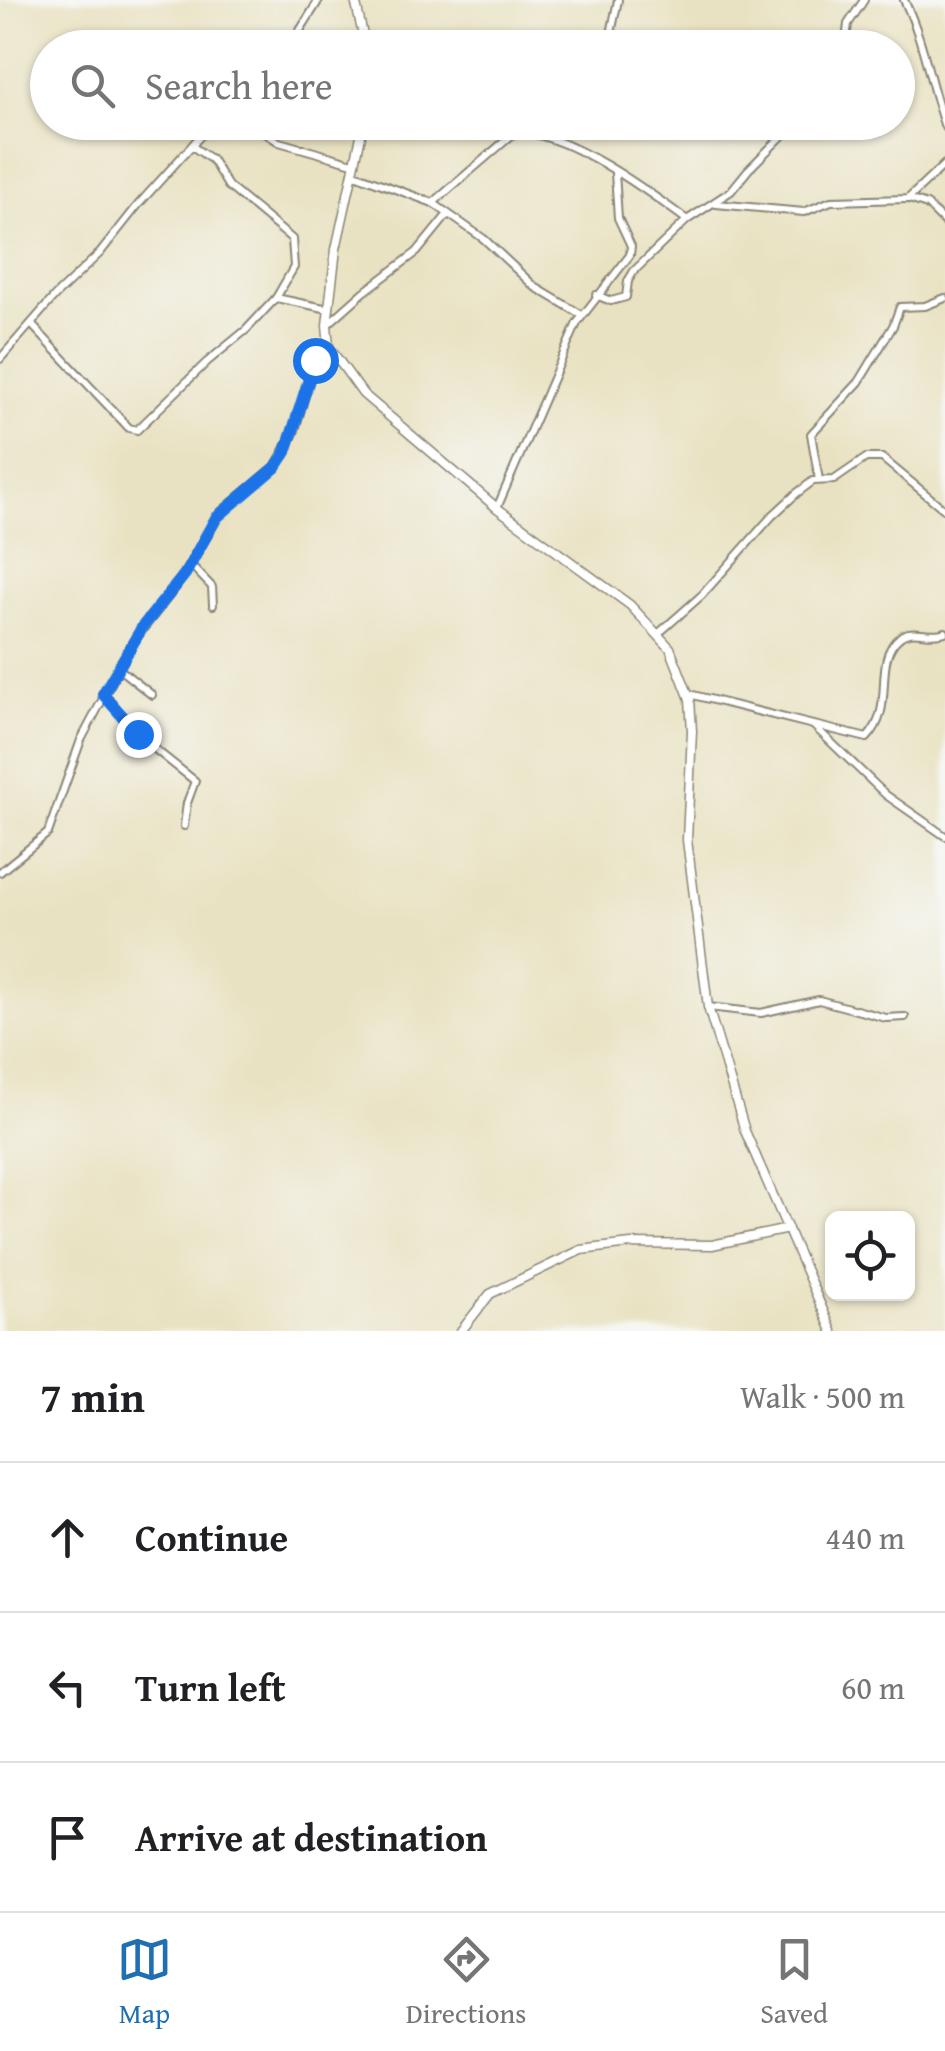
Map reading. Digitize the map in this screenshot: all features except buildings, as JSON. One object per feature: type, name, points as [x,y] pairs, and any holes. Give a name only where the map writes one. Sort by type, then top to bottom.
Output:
[{"type":"street","points":[[301,30],[319,0]]},
{"type":"street","points":[[355,0],[362,30]]},
{"type":"street","points":[[612,30],[618,0]]},
{"type":"street","points":[[847,30],[864,0]]},
{"type":"street","points":[[904,0],[923,48],[945,127]]},
{"type":"street","points":[[0,359],[100,253],[138,204],[198,140]]},
{"type":"street","points":[[276,140],[352,167],[433,204],[484,239],[534,287],[582,315]]},
{"type":"street","points":[[359,140],[328,309],[330,347],[364,394],[498,508],[630,605],[670,648],[688,694],[692,732],[687,840],[708,1007],[745,1131],[832,1331]]},
{"type":"street","points":[[433,204],[508,140]]},
{"type":"street","points":[[558,140],[686,220]]},
{"type":"street","points":[[596,295],[611,301],[626,297],[630,276],[686,220],[716,204],[778,140]]},
{"type":"street","points":[[31,324],[129,428],[137,430],[276,298],[294,267],[292,239],[228,186],[212,160],[192,146]]},
{"type":"street","points":[[908,199],[945,164]]},
{"type":"street","points":[[498,508],[582,315],[631,251],[618,218],[614,173]]},
{"type":"street","points":[[716,204],[804,212],[832,201],[908,199],[927,205],[945,222]]},
{"type":"street","points":[[327,325],[416,252],[448,214]]},
{"type":"street","points":[[276,298],[328,309]]},
{"type":"street","points":[[819,480],[810,434],[859,382],[894,326],[900,307],[925,306],[945,298]]},
{"type":"street","points":[[0,872],[48,833],[70,766],[118,668],[150,616],[176,588],[222,511],[276,467],[286,452],[315,360],[330,347]]},
{"type":"street","points":[[659,633],[702,595],[797,493],[819,480],[834,480],[866,458],[878,455],[945,510]]},
{"type":"street","points":[[190,564],[212,588],[213,605]]},
{"type":"street","points":[[688,694],[867,738],[884,701],[884,668],[889,650],[908,632],[928,636],[945,632]]},
{"type":"street","points":[[118,668],[152,695]]},
{"type":"street","points":[[103,694],[146,742],[196,782],[187,803],[184,826]]},
{"type":"street","points":[[813,725],[886,795],[945,836]]},
{"type":"street","points":[[708,1007],[760,1012],[819,1000],[886,1018],[905,1018]]},
{"type":"street","points":[[461,1331],[490,1294],[581,1250],[631,1244],[712,1244],[788,1229]]},
{"type":"route","points":[[138,734],[103,694],[143,626],[185,574],[216,518],[276,467],[286,452],[315,360]]}]
